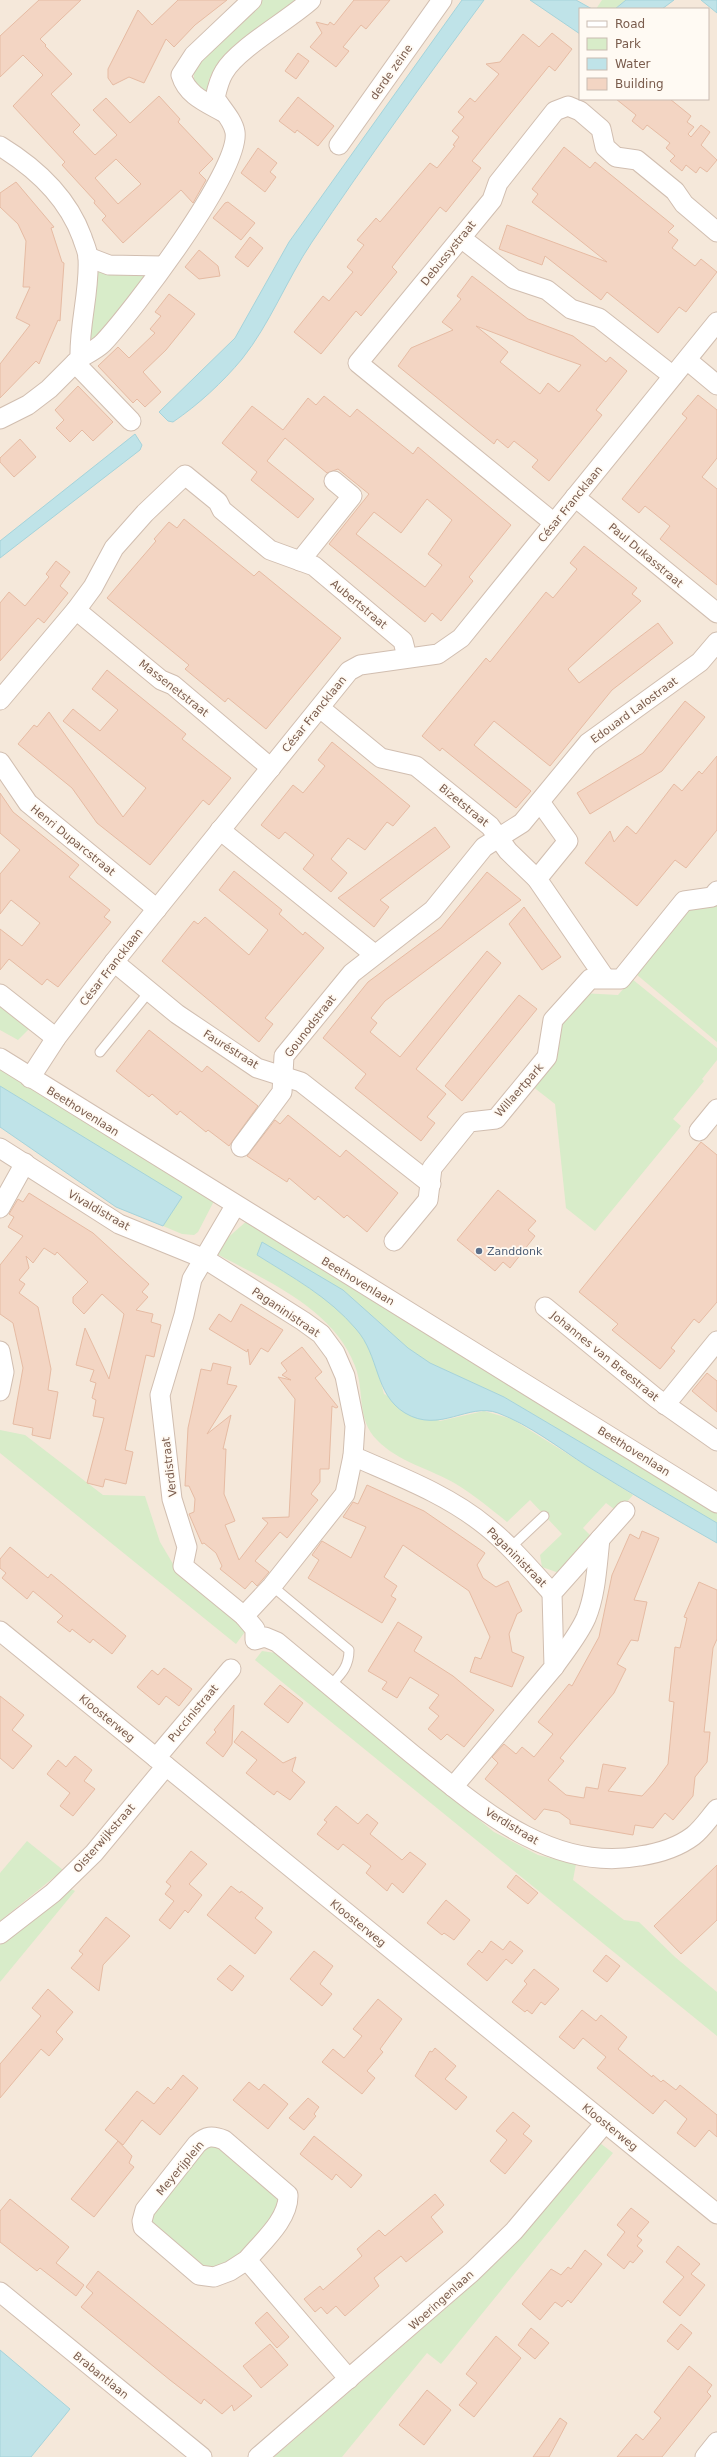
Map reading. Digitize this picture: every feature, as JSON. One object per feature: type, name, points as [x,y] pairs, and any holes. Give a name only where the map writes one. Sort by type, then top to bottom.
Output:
[{"type":"street","points":[[223,112],[191,93],[184,85],[181,75],[194,55],[252,0]]},
{"type":"street","points":[[0,419],[28,405],[49,390],[77,361],[101,345],[162,266],[212,195],[234,148],[235,132],[232,123],[223,112],[215,98],[218,83],[225,70],[249,47],[286,22],[311,0]]},
{"type":"street","name":"derde zeine","points":[[339,145],[442,0]]},
{"type":"street","name":"Debussystraat","points":[[554,523],[358,363],[492,200],[498,183],[555,111],[568,106],[580,111],[601,129],[605,147],[616,157],[637,160],[675,191],[684,204],[717,232]]},
{"type":"street","points":[[0,146],[28,163],[55,191],[78,227],[88,256],[85,300],[79,336],[77,361],[131,421]]},
{"type":"street","points":[[461,238],[514,279],[547,290],[571,309],[599,318],[673,376]]},
{"type":"street","points":[[88,256],[108,265],[162,266]]},
{"type":"street","name":"César Francklaan","points":[[30,1078],[56,1038],[114,962],[349,671],[360,665],[407,657],[438,654],[462,638],[717,322]]},
{"type":"street","points":[[687,360],[717,385]]},
{"type":"street","name":"Aubertstraat","points":[[76,610],[93,587],[114,548],[145,513],[185,475],[218,502],[222,510],[270,550],[314,566],[375,616],[403,641],[407,657]]},
{"type":"street","points":[[300,562],[352,496],[334,481]]},
{"type":"street","name":"Paul Dukasstraat","points":[[575,497],[717,614]]},
{"type":"street","points":[[0,700],[76,610]]},
{"type":"street","name":"Massenetstraat","points":[[76,610],[161,680],[173,685],[271,768]]},
{"type":"street","name":"Edouard Lalostraat","points":[[498,837],[522,823],[588,743],[700,662],[717,642]]},
{"type":"street","name":"Bizetstraat","points":[[320,708],[381,758],[416,766],[490,826],[508,851],[536,879],[605,978]]},
{"type":"street","name":"Henri Duparcstraat","points":[[0,762],[28,803],[157,909]]},
{"type":"street","points":[[536,879],[568,840],[540,802]]},
{"type":"street","points":[[220,830],[374,954]]},
{"type":"street","name":"Gounodstraat","points":[[240,1147],[282,1092],[284,1056],[352,973],[374,954],[433,910],[484,847],[498,837]]},
{"type":"street","name":"Willaertpark","points":[[394,1241],[428,1200],[432,1168],[469,1122],[496,1119],[547,1057],[553,1020],[590,979],[621,979],[684,902],[712,897],[717,891]]},
{"type":"street","name":"Fauréstraat","points":[[114,962],[177,1014],[257,1068],[283,1074],[301,1082],[431,1184]]},
{"type":"street","points":[[0,994],[56,1038]]},
{"type":"street","name":"Beethovenlaan","points":[[0,1058],[235,1206],[717,1503]]},
{"type":"street","points":[[699,1131],[717,1109]]},
{"type":"street","name":"Vivaldistraat","points":[[0,1148],[26,1163],[119,1224],[204,1259]]},
{"type":"street","points":[[0,1208],[26,1163]]},
{"type":"street","name":"Verdistraat","points":[[235,1206],[192,1279],[184,1315],[160,1395],[172,1499],[187,1547],[183,1566],[244,1616],[255,1629],[250,1645],[265,1637],[277,1642],[453,1787],[502,1823],[537,1843],[573,1854],[619,1860],[666,1852],[694,1835],[717,1809]]},
{"type":"street","name":"Paganinistraat","points":[[204,1259],[303,1321],[321,1334],[335,1353],[345,1376],[355,1426],[354,1456],[345,1494],[272,1586],[244,1616]]},
{"type":"street","name":"Johannes van Breestraat","points":[[545,1307],[665,1405],[717,1441]]},
{"type":"street","name":"Johannes van Breestraat","points":[[665,1405],[717,1341]]},
{"type":"street","points":[[0,1351],[4,1372],[0,1392]]},
{"type":"street","name":"Paganinistraat","points":[[354,1456],[445,1498],[486,1526],[510,1548],[552,1593],[554,1667]]},
{"type":"street","name":"Paganinistraat","points":[[552,1593],[625,1511]]},
{"type":"street","points":[[453,1787],[554,1667],[573,1640],[586,1617],[596,1577],[600,1539]]},
{"type":"street","name":"Kloosterweg","points":[[0,1631],[717,2214]]},
{"type":"street","name":"Puccinistraat","points":[[161,1762],[231,1668]]},
{"type":"street","name":"Oisterwijkstraat","points":[[0,1934],[54,1893],[94,1853],[161,1762]]},
{"type":"street","name":"Woeringenlaan","points":[[258,2457],[472,2272],[514,2230],[604,2123]]},
{"type":"street","name":"Meyerijplein","points":[[215,2136],[224,2140],[288,2195],[289,2204],[282,2218],[247,2260],[230,2271],[214,2277],[199,2275],[143,2227],[142,2221],[145,2210],[197,2144],[205,2137],[215,2136]]},
{"type":"street","points":[[247,2260],[349,2379]]},
{"type":"street","name":"Brabantlaan","points":[[0,2292],[202,2457]]},
{"type":"lane","points":[[100,1052],[149,992]]},
{"type":"lane","points":[[510,1548],[544,1516]]},
{"type":"lane","points":[[272,1586],[349,1650],[349,1661],[346,1669],[330,1686]]},
{"type":"shaded area","points":[[0,0],[717,0],[717,2457],[0,2457]]},
{"type":"green space","points":[[260,0],[298,0],[215,68],[209,79],[206,95],[194,83],[194,67]]},
{"type":"green space","points":[[602,0],[626,0],[616,8],[597,8]]},
{"type":"green space","points":[[94,270],[145,275],[145,277],[93,342],[89,341]]},
{"type":"green space","points":[[717,903],[717,1042],[636,974],[690,908]]},
{"type":"green space","points":[[632,979],[717,1048],[717,1060],[702,1079],[704,1081],[673,1119],[681,1126],[595,1231],[566,1208],[555,1104],[532,1086],[559,1019],[581,993],[618,995]]},
{"type":"green space","points":[[0,1000],[30,1028],[18,1040],[0,1030]]},
{"type":"green space","points":[[0,1064],[214,1201],[198,1232],[194,1235],[182,1234],[163,1226],[181,1197],[0,1086]]},
{"type":"green space","points":[[249,1219],[717,1507],[717,1523],[504,1397],[430,1363],[408,1348],[343,1290],[257,1255],[319,1295],[349,1320],[360,1333],[369,1348],[376,1365],[384,1394],[440,1421],[484,1411],[512,1419],[633,1495],[618,1512],[606,1503],[583,1528],[594,1539],[559,1573],[542,1567],[540,1555],[562,1534],[530,1500],[507,1522],[476,1497],[456,1484],[405,1460],[385,1448],[370,1432],[366,1423],[363,1414],[360,1385],[355,1366],[345,1346],[332,1328],[297,1299],[277,1286],[217,1254],[216,1248]]},
{"type":"green space","points":[[0,1430],[25,1435],[103,1495],[145,1496],[160,1542],[179,1574],[247,1629],[236,1644],[0,1453]]},
{"type":"green space","points":[[262,1651],[276,1653],[494,1832],[538,1855],[576,1864],[573,1880],[624,1920],[639,1922],[675,1957],[717,1992],[717,2036],[255,1660]]},
{"type":"green space","points":[[27,1841],[63,1870],[0,1921],[0,1873]]},
{"type":"green space","points":[[71,1889],[75,1891],[0,1982],[0,1945]]},
{"type":"green space","points":[[600,2143],[613,2153],[441,2364],[427,2353],[342,2457],[274,2457],[459,2297],[505,2254]]},
{"type":"green space","points":[[219,2145],[280,2200],[270,2222],[239,2255],[227,2263],[215,2268],[204,2269],[154,2228],[152,2221],[155,2207],[206,2147]]},
{"type":"water","points":[[462,0],[484,0],[396,120],[312,242],[252,345],[235,368],[210,393],[173,422],[168,421],[159,412],[235,338],[289,242]]},
{"type":"water","points":[[530,0],[576,0],[590,8],[579,8],[579,33]]},
{"type":"water","points":[[626,0],[674,0],[663,8],[616,8]]},
{"type":"water","points":[[701,0],[717,0],[717,13]]},
{"type":"water","points":[[135,434],[142,445],[140,450],[0,558],[0,541]]},
{"type":"water","points":[[0,1086],[182,1197],[163,1226],[116,1207],[0,1127]]},
{"type":"water","points":[[262,1242],[343,1290],[408,1348],[430,1363],[504,1397],[717,1523],[717,1543],[603,1476],[533,1430],[498,1413],[476,1411],[442,1419],[430,1420],[418,1419],[405,1413],[395,1405],[388,1396],[364,1340],[356,1329],[322,1297],[257,1255]]},
{"type":"water","points":[[0,2350],[70,2409],[31,2457],[0,2457]]},
{"type":"building","points":[[39,0],[81,0],[40,39],[72,74],[51,94],[80,125],[73,132],[95,155],[117,135],[93,110],[106,98],[130,123],[159,96],[180,119],[178,122],[213,159],[199,173],[206,180],[193,203],[181,190],[123,243],[102,220],[106,216],[94,203],[95,201],[62,165],[65,162],[13,106],[43,75],[23,55],[0,77],[0,36]],"holes":[[[116,159],[141,184],[118,204],[95,178]]]},
{"type":"building","points":[[178,0],[227,0],[195,25],[174,47],[166,39],[144,83],[129,77],[113,85],[108,78],[108,69],[138,10],[152,25]]},
{"type":"building","points":[[354,0],[390,0],[366,29],[361,25],[343,47],[349,51],[336,67],[310,47],[322,33],[316,22],[328,25],[330,22],[334,25]]},
{"type":"building","points":[[552,33],[572,49],[555,71],[549,66],[472,161],[481,168],[446,212],[440,207],[392,267],[397,272],[361,316],[356,311],[321,354],[294,332],[323,296],[329,301],[353,272],[347,267],[364,245],[357,240],[376,218],[380,222],[430,163],[437,168],[455,146],[453,145],[459,137],[452,131],[464,117],[458,112],[470,98],[475,102],[499,74],[486,64],[500,62],[523,34],[539,47]]},
{"type":"building","points":[[298,53],[309,61],[296,79],[285,71]]},
{"type":"building","points":[[298,97],[334,126],[318,146],[297,130],[295,133],[279,121]]},
{"type":"building","points":[[617,100],[671,100],[691,116],[687,122],[694,127],[688,134],[691,137],[701,125],[710,132],[701,145],[717,160],[707,172],[700,167],[696,173],[686,165],[682,171],[670,161],[675,156],[666,148],[670,143],[647,125],[643,130],[632,121],[636,115]]},
{"type":"building","points":[[564,147],[590,168],[595,162],[674,226],[668,232],[678,240],[672,248],[695,266],[701,259],[717,272],[686,312],[679,307],[658,333],[607,292],[601,300],[545,256],[542,265],[499,249],[507,225],[607,262],[532,202],[538,194],[532,189]]},
{"type":"building","points":[[258,148],[277,163],[270,172],[276,177],[265,192],[241,173]]},
{"type":"building","points":[[16,182],[54,227],[51,228],[62,262],[64,263],[60,321],[58,320],[39,364],[36,361],[0,398],[0,364],[30,325],[16,318],[30,287],[23,287],[26,241],[18,224],[0,207],[0,193]]},
{"type":"building","points":[[228,202],[255,223],[241,240],[213,218],[225,203]]},
{"type":"building","points":[[250,237],[263,248],[248,267],[235,257]]},
{"type":"building","points":[[199,250],[218,266],[220,276],[199,279],[185,267]]},
{"type":"building","points":[[472,276],[528,319],[573,336],[606,362],[610,357],[627,371],[596,410],[602,415],[549,481],[532,467],[538,460],[514,441],[508,448],[497,439],[494,444],[398,366],[411,348],[453,330],[442,322],[461,299],[457,296]],"holes":[[[476,326],[581,365],[559,392],[548,383],[540,394],[500,362],[508,352]]]},
{"type":"building","points":[[169,294],[195,314],[166,350],[143,372],[161,392],[145,407],[137,399],[133,403],[98,366],[118,347],[129,358],[155,333],[150,329],[161,316],[155,312]]},
{"type":"building","points":[[78,386],[113,422],[93,441],[82,430],[70,442],[56,428],[64,420],[55,410]]},
{"type":"building","points":[[698,395],[717,410],[717,458],[702,477],[717,489],[717,585],[660,539],[670,526],[645,506],[639,513],[622,499],[687,418],[682,414]]},
{"type":"building","points":[[324,396],[350,417],[357,409],[413,454],[418,447],[511,525],[469,577],[473,581],[441,621],[432,613],[425,622],[329,544],[369,494],[338,469],[327,473],[285,438],[267,461],[314,499],[298,518],[251,480],[257,472],[222,443],[252,406],[283,430],[308,398],[316,405]],"holes":[[[427,499],[452,520],[428,554],[442,565],[425,587],[356,534],[374,512],[401,533]]]},
{"type":"building","points":[[20,439],[36,457],[14,477],[0,462],[0,458]]},
{"type":"building","points":[[184,519],[254,576],[259,571],[341,638],[266,729],[228,698],[225,702],[185,669],[189,665],[107,598],[156,541],[154,539],[169,522],[177,528]]},
{"type":"building","points":[[584,546],[637,588],[632,594],[641,601],[568,669],[579,683],[658,623],[673,643],[612,690],[550,766],[494,721],[474,745],[531,791],[516,808],[442,748],[440,751],[422,736],[486,658],[490,662],[546,592],[553,598],[577,569],[570,563]]},
{"type":"building","points":[[56,561],[70,572],[60,586],[68,593],[44,623],[38,618],[0,661],[0,603],[9,592],[25,606],[49,577],[46,574]]},
{"type":"building","points":[[107,670],[186,734],[182,739],[231,778],[209,805],[203,800],[150,865],[97,823],[72,788],[18,744],[34,725],[37,727],[49,712],[123,817],[146,788],[63,721],[73,709],[100,731],[118,710],[92,689]]},
{"type":"building","points":[[685,701],[705,717],[662,771],[590,814],[577,793],[643,753]]},
{"type":"building","points":[[332,742],[410,806],[393,826],[387,822],[365,850],[348,838],[331,859],[347,873],[331,892],[303,869],[314,855],[285,832],[279,839],[261,825],[293,785],[303,793],[325,766],[318,760]]},
{"type":"building","points":[[717,756],[717,830],[686,868],[675,860],[637,906],[585,863],[610,831],[614,842],[627,826],[636,834],[674,784],[682,791],[699,771],[702,774]]},
{"type":"building","points":[[0,793],[13,812],[79,865],[69,877],[110,910],[104,917],[111,922],[58,987],[47,979],[42,985],[9,959],[0,970],[0,929],[22,946],[40,923],[11,900],[0,914],[0,874],[20,850],[0,833]]},
{"type":"building","points":[[435,827],[450,847],[380,900],[389,907],[374,927],[338,898]]},
{"type":"building","points":[[234,871],[282,910],[279,914],[303,935],[305,932],[324,948],[265,1018],[273,1024],[259,1042],[162,961],[194,921],[198,924],[205,917],[249,955],[268,930],[219,890]]},
{"type":"building","points":[[487,872],[521,900],[385,1001],[371,1018],[377,1023],[370,1032],[400,1057],[487,951],[501,963],[416,1069],[446,1094],[427,1117],[435,1123],[421,1141],[355,1088],[366,1074],[323,1038],[368,982],[441,928]]},
{"type":"building","points":[[524,907],[561,957],[542,970],[509,924]]},
{"type":"building","points":[[519,995],[537,1009],[462,1101],[445,1086]]},
{"type":"building","points":[[149,1030],[202,1072],[207,1066],[258,1106],[229,1146],[208,1130],[206,1132],[180,1111],[177,1115],[152,1094],[149,1097],[116,1071]]},
{"type":"building","points":[[288,1115],[340,1157],[346,1150],[398,1193],[367,1232],[347,1215],[344,1218],[318,1196],[315,1200],[289,1178],[287,1182],[247,1156],[275,1120],[280,1124]]},
{"type":"building","points":[[701,1142],[717,1155],[717,1302],[699,1323],[694,1319],[671,1348],[675,1351],[660,1369],[612,1330],[618,1324],[579,1292]]},
{"type":"building","points":[[498,1190],[536,1221],[528,1230],[535,1236],[510,1268],[503,1262],[495,1271],[457,1240]]},
{"type":"building","points":[[29,1193],[93,1233],[149,1284],[142,1292],[148,1297],[136,1310],[153,1314],[151,1322],[161,1325],[154,1357],[146,1355],[139,1386],[125,1450],[133,1452],[126,1484],[105,1479],[103,1487],[87,1483],[104,1418],[93,1416],[96,1400],[92,1398],[96,1383],[90,1381],[94,1370],[76,1365],[85,1328],[109,1379],[124,1314],[102,1294],[84,1314],[73,1303],[73,1297],[88,1282],[57,1252],[55,1255],[44,1248],[33,1263],[26,1256],[29,1268],[19,1280],[25,1284],[19,1293],[38,1307],[51,1369],[48,1390],[58,1392],[50,1439],[32,1435],[33,1428],[13,1424],[23,1368],[13,1323],[0,1314],[0,1265],[23,1236],[8,1227],[14,1217],[9,1214],[18,1199],[23,1202]]},
{"type":"building","points":[[241,1304],[283,1330],[268,1352],[261,1348],[250,1365],[248,1349],[247,1352],[209,1329],[219,1314],[231,1322]]},
{"type":"building","points":[[302,1347],[322,1372],[315,1378],[338,1407],[336,1408],[332,1406],[329,1469],[320,1469],[320,1482],[311,1494],[318,1500],[287,1538],[280,1532],[255,1561],[269,1572],[257,1586],[252,1581],[245,1589],[220,1569],[222,1566],[216,1553],[204,1543],[202,1544],[189,1514],[194,1512],[195,1499],[189,1486],[185,1486],[188,1428],[201,1369],[211,1371],[213,1363],[231,1367],[227,1384],[237,1386],[207,1434],[231,1415],[223,1449],[226,1449],[224,1494],[235,1521],[225,1525],[239,1560],[268,1523],[262,1518],[289,1517],[295,1399],[278,1377],[291,1380],[282,1375],[287,1371],[281,1363]]},
{"type":"building","points":[[707,1373],[717,1381],[717,1412],[692,1391]]},
{"type":"building","points":[[367,1485],[424,1511],[485,1553],[477,1565],[483,1578],[496,1587],[508,1581],[522,1611],[517,1614],[509,1634],[512,1652],[524,1657],[512,1687],[470,1672],[475,1657],[481,1659],[490,1637],[469,1591],[403,1545],[384,1577],[397,1586],[391,1596],[396,1599],[382,1623],[308,1578],[319,1560],[312,1555],[322,1541],[351,1558],[366,1527],[343,1517],[353,1502],[358,1504]]},
{"type":"building","points":[[642,1531],[659,1538],[634,1600],[647,1602],[638,1641],[631,1640],[617,1664],[626,1669],[614,1693],[560,1758],[564,1761],[548,1780],[566,1795],[584,1798],[586,1787],[598,1789],[603,1764],[626,1768],[608,1791],[642,1796],[654,1783],[668,1764],[674,1702],[669,1701],[675,1647],[680,1648],[687,1618],[684,1617],[699,1582],[717,1590],[717,1639],[713,1648],[704,1732],[710,1732],[707,1762],[695,1777],[693,1796],[673,1820],[665,1813],[653,1828],[635,1825],[633,1835],[570,1824],[570,1820],[559,1812],[544,1809],[535,1820],[485,1779],[498,1763],[492,1757],[504,1744],[516,1754],[522,1747],[534,1757],[553,1734],[538,1722],[569,1684],[572,1686],[599,1637],[612,1575],[630,1534],[639,1539]]},
{"type":"building","points":[[10,1547],[48,1578],[51,1574],[126,1636],[112,1654],[93,1639],[90,1643],[72,1629],[70,1632],[57,1622],[63,1616],[33,1591],[27,1599],[2,1578],[6,1573],[0,1568],[0,1559]]},
{"type":"building","points":[[398,1622],[422,1637],[414,1651],[453,1676],[494,1710],[464,1747],[447,1734],[441,1740],[428,1729],[439,1716],[429,1708],[439,1695],[410,1677],[397,1698],[382,1689],[387,1682],[368,1671]]},
{"type":"building","points":[[164,1668],[192,1689],[179,1706],[166,1696],[159,1705],[137,1687],[152,1670],[158,1675]]},
{"type":"building","points":[[280,1685],[303,1703],[288,1723],[264,1704]]},
{"type":"building","points":[[0,1696],[24,1715],[12,1730],[32,1746],[13,1769],[0,1758]]},
{"type":"building","points":[[234,1705],[232,1744],[223,1757],[206,1743],[216,1732],[214,1730]]},
{"type":"building","points":[[242,1731],[283,1763],[296,1757],[292,1771],[305,1782],[290,1800],[277,1791],[274,1795],[246,1773],[257,1760],[234,1742]]},
{"type":"building","points":[[75,1756],[92,1770],[84,1781],[95,1789],[73,1816],[60,1806],[70,1793],[47,1774],[58,1760],[66,1767]]},
{"type":"building","points":[[336,1806],[358,1824],[367,1814],[378,1823],[370,1834],[402,1860],[410,1852],[426,1864],[403,1893],[392,1883],[387,1891],[366,1873],[371,1866],[343,1844],[338,1850],[317,1834],[327,1822],[324,1820]]},
{"type":"building","points":[[191,1851],[207,1864],[189,1884],[202,1895],[188,1913],[185,1910],[170,1929],[159,1920],[174,1901],[165,1894],[171,1886],[166,1882]]},
{"type":"building","points":[[717,1865],[717,1920],[681,1954],[654,1926]]},
{"type":"building","points":[[516,1875],[538,1893],[528,1904],[507,1887]]},
{"type":"building","points":[[231,1886],[240,1893],[241,1891],[263,1908],[255,1918],[272,1932],[255,1954],[207,1915]]},
{"type":"building","points":[[446,1900],[470,1920],[454,1940],[444,1933],[442,1935],[427,1923]]},
{"type":"building","points":[[106,1917],[130,1936],[103,1965],[99,1991],[71,1968],[83,1954],[79,1951]]},
{"type":"building","points":[[491,1941],[503,1950],[510,1941],[523,1951],[512,1964],[506,1959],[487,1981],[467,1964],[479,1950],[482,1953]]},
{"type":"building","points":[[314,1951],[333,1966],[320,1984],[332,1994],[322,2006],[290,1979]]},
{"type":"building","points":[[606,1955],[620,1966],[607,1982],[593,1971]]},
{"type":"building","points":[[230,1965],[244,1976],[232,1991],[217,1979]]},
{"type":"building","points":[[534,1969],[559,1989],[545,2005],[541,2002],[532,2014],[527,2010],[525,2012],[512,2002],[527,1984],[524,1981]]},
{"type":"building","points":[[48,1989],[73,2012],[56,2032],[63,2039],[49,2056],[41,2049],[0,2098],[0,2064],[41,2016],[32,2008]]},
{"type":"building","points":[[378,1999],[402,2019],[380,2049],[383,2052],[367,2071],[375,2078],[362,2094],[322,2062],[333,2049],[344,2058],[362,2036],[353,2029]]},
{"type":"building","points":[[582,2010],[596,2021],[601,2015],[627,2037],[618,2049],[652,2077],[653,2075],[661,2082],[663,2080],[676,2090],[680,2085],[717,2115],[717,2137],[709,2130],[695,2147],[677,2133],[687,2119],[665,2100],[653,2114],[597,2068],[606,2057],[583,2038],[574,2049],[559,2037]]},
{"type":"building","points":[[435,2048],[456,2066],[445,2079],[467,2097],[456,2110],[415,2076],[430,2051],[432,2052]]},
{"type":"building","points":[[183,2075],[198,2088],[160,2135],[142,2120],[123,2145],[105,2130],[137,2091],[154,2104],[168,2087],[171,2090]]},
{"type":"building","points":[[249,2082],[259,2090],[264,2084],[288,2104],[268,2129],[233,2100]]},
{"type":"building","points":[[308,2098],[319,2107],[314,2114],[316,2116],[304,2130],[289,2118]]},
{"type":"building","points":[[513,2112],[530,2126],[523,2134],[532,2141],[505,2174],[490,2161],[507,2140],[496,2131]]},
{"type":"building","points":[[314,2136],[362,2175],[351,2188],[336,2174],[332,2180],[300,2154]]},
{"type":"building","points":[[118,2141],[132,2156],[129,2163],[134,2167],[94,2217],[71,2199]]},
{"type":"building","points":[[435,2194],[444,2205],[431,2217],[443,2232],[406,2262],[401,2256],[374,2278],[379,2286],[345,2316],[336,2306],[327,2314],[321,2307],[315,2312],[304,2299],[320,2286],[323,2290],[362,2256],[357,2249],[374,2234],[379,2230],[385,2236]]},
{"type":"building","points":[[10,2199],[69,2247],[56,2263],[84,2285],[76,2296],[40,2268],[37,2271],[0,2242],[0,2211]]},
{"type":"building","points":[[631,2208],[649,2222],[637,2236],[642,2240],[637,2246],[643,2251],[633,2263],[630,2261],[624,2269],[607,2255],[625,2232],[617,2225]]},
{"type":"building","points":[[678,2246],[700,2264],[691,2274],[705,2285],[680,2316],[663,2302],[684,2277],[666,2262]]},
{"type":"building","points":[[585,2250],[602,2264],[571,2303],[568,2300],[562,2307],[555,2302],[540,2320],[522,2304],[551,2269],[561,2275],[568,2267],[571,2269]]},
{"type":"building","points":[[98,2271],[252,2396],[234,2411],[232,2405],[222,2414],[204,2399],[201,2404],[170,2380],[81,2307],[93,2293],[86,2287]]},
{"type":"building","points":[[267,2312],[289,2337],[277,2348],[255,2323]]},
{"type":"building","points":[[681,2324],[692,2333],[678,2350],[667,2341]]},
{"type":"building","points":[[531,2328],[549,2343],[535,2359],[518,2345]]},
{"type":"building","points":[[496,2336],[521,2358],[474,2417],[459,2405],[477,2383],[466,2374]]},
{"type":"building","points":[[270,2344],[288,2365],[261,2388],[243,2366]]},
{"type":"building","points":[[689,2366],[712,2385],[707,2392],[711,2396],[662,2457],[617,2457],[636,2434],[643,2440],[661,2418],[654,2412]]},
{"type":"building","points":[[427,2390],[451,2410],[424,2445],[399,2425]]},
{"type":"building","points":[[560,2418],[567,2423],[549,2457],[533,2457]]},
{"type":"place","name":"Zanddonk","points":[[479,1251]]}]
